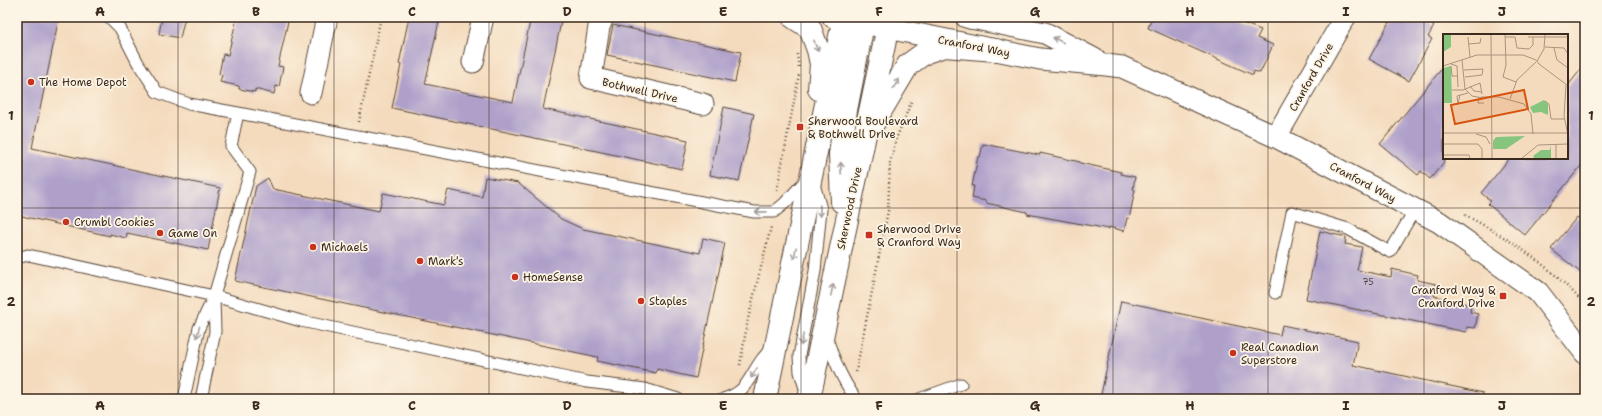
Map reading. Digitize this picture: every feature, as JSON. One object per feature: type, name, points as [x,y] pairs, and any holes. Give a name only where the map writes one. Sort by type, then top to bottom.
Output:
[{"type":"main road","points":[[793,17],[810,28],[818,50],[821,64],[819,93],[826,108]]},
{"type":"main road","points":[[765,399],[826,108],[862,20]]},
{"type":"main road","points":[[844,235],[840,154],[846,110],[862,20]]},
{"type":"main road","name":"Sherwood Drive","points":[[809,399],[863,143],[862,20]]},
{"type":"main road","points":[[863,143],[908,64],[926,52],[944,46],[996,50]]},
{"type":"street","points":[[311,92],[327,17]]},
{"type":"street","points":[[472,62],[483,17]]},
{"type":"street","name":"Bothwell Drive","points":[[602,17],[591,78],[703,104]]},
{"type":"street","name":"Cranford Way","points":[[970,17],[1045,34],[1106,65]]},
{"type":"street","name":"Cranford Drive","points":[[1276,137],[1345,17]]},
{"type":"street","name":"Cranford Way","points":[[862,20],[1040,59],[1106,65],[1122,68],[1276,137],[1439,222],[1538,292],[1585,353]]},
{"type":"lane","points":[[109,17],[120,28],[138,63],[157,92],[189,104],[754,212],[774,212],[799,189],[811,174]]},
{"type":"lane","points":[[184,399],[199,328],[214,296],[250,172],[231,146],[238,113]]},
{"type":"lane","points":[[809,399],[803,387],[799,356],[815,271],[821,209],[811,174]]},
{"type":"lane","points":[[1275,293],[1292,212],[1348,229],[1390,252],[1415,209]]},
{"type":"lane","points":[[17,258],[28,255],[214,296],[301,321],[587,382],[645,389],[678,399]]},
{"type":"lane","points":[[201,399],[215,332],[214,296]]},
{"type":"lane","points":[[824,328],[837,367],[846,386],[854,396]]},
{"type":"lane","points":[[723,399],[734,396],[744,388],[761,360],[776,342]]},
{"type":"lane","points":[[919,399],[961,384]]},
{"type":"path","points":[[356,136],[381,17]]},
{"type":"path","points":[[777,193],[800,70],[796,53]]},
{"type":"path","points":[[854,396],[888,212],[890,163],[896,139],[914,97]]},
{"type":"path","points":[[1463,214],[1503,236],[1530,254],[1554,274],[1585,305]]},
{"type":"path","points":[[740,366],[748,319],[771,227]]},
{"type":"building","points":[[17,17],[59,17],[32,148],[220,188],[208,250],[127,233],[126,238],[110,234],[110,236],[17,215]]},
{"type":"building","points":[[162,17],[185,17],[180,38],[159,34]]},
{"type":"building","points":[[237,17],[289,17],[278,66],[283,67],[279,87],[276,86],[274,94],[255,89],[255,92],[239,89],[239,86],[220,82],[222,75],[219,74],[223,54],[228,55]]},
{"type":"building","points":[[409,17],[440,17],[425,84],[513,102],[531,17],[562,17],[543,109],[688,140],[682,169],[392,108]]},
{"type":"building","points":[[1152,17],[1227,17],[1261,30],[1257,38],[1273,45],[1260,73],[1254,71],[1253,75],[1148,28]]},
{"type":"building","points":[[1392,17],[1418,17],[1434,26],[1428,37],[1432,39],[1409,81],[1369,59]]},
{"type":"building","points":[[613,25],[741,52],[735,82],[607,55]]},
{"type":"building","points":[[1585,64],[1585,161],[1525,235],[1488,204],[1491,201],[1481,193],[1509,159],[1568,159],[1568,86]]},
{"type":"building","points":[[1443,67],[1444,162],[1430,179],[1421,171],[1418,175],[1380,144]]},
{"type":"building","points":[[724,107],[754,114],[739,181],[710,175]]},
{"type":"building","points":[[983,144],[1040,155],[1040,153],[1121,172],[1121,174],[1135,177],[1133,189],[1135,190],[1129,219],[1127,218],[1124,231],[1109,227],[1109,229],[1027,214],[1027,212],[986,203],[986,201],[972,198],[974,186],[972,186],[978,157],[980,157]]},
{"type":"building","points":[[485,177],[518,183],[561,219],[583,229],[700,253],[703,238],[725,243],[696,378],[657,369],[656,373],[597,361],[598,357],[235,281],[256,186],[268,178],[273,189],[379,211],[383,193],[444,205],[448,190],[482,197]]},
{"type":"building","points":[[1577,217],[1585,223],[1585,276],[1551,249]]},
{"type":"building","points":[[1320,231],[1346,237],[1345,244],[1362,247],[1357,270],[1391,277],[1392,269],[1418,275],[1417,280],[1436,284],[1434,296],[1465,303],[1471,306],[1470,312],[1478,314],[1475,328],[1467,327],[1466,332],[1306,299]]},
{"type":"building","name":"Real Canadian Superstore","points":[[1121,301],[1280,335],[1282,325],[1358,341],[1353,365],[1483,393],[1482,399],[1100,399]]},
{"type":"place","name":"The Home Depot","points":[[31,82]]},
{"type":"place","name":"Sherwood Boulevard & Bothwell Drive","points":[[800,127]]},
{"type":"place","name":"Crumbl Cookies","points":[[66,222]]},
{"type":"place","name":"Game On","points":[[160,233]]},
{"type":"place","name":"Sherwood Drive & Cranford Way","points":[[869,235]]},
{"type":"place","name":"Michaels","points":[[313,247]]},
{"type":"place","name":"Mark's","points":[[420,261]]},
{"type":"place","name":"HomeSense","points":[[515,277]]},
{"type":"place","name":"Cranford Way & Cranford Drive","points":[[1503,296]]},
{"type":"place","name":"Staples","points":[[641,301]]},
{"type":"place","name":"Real Canadian Superstore","points":[[1233,353]]}]
